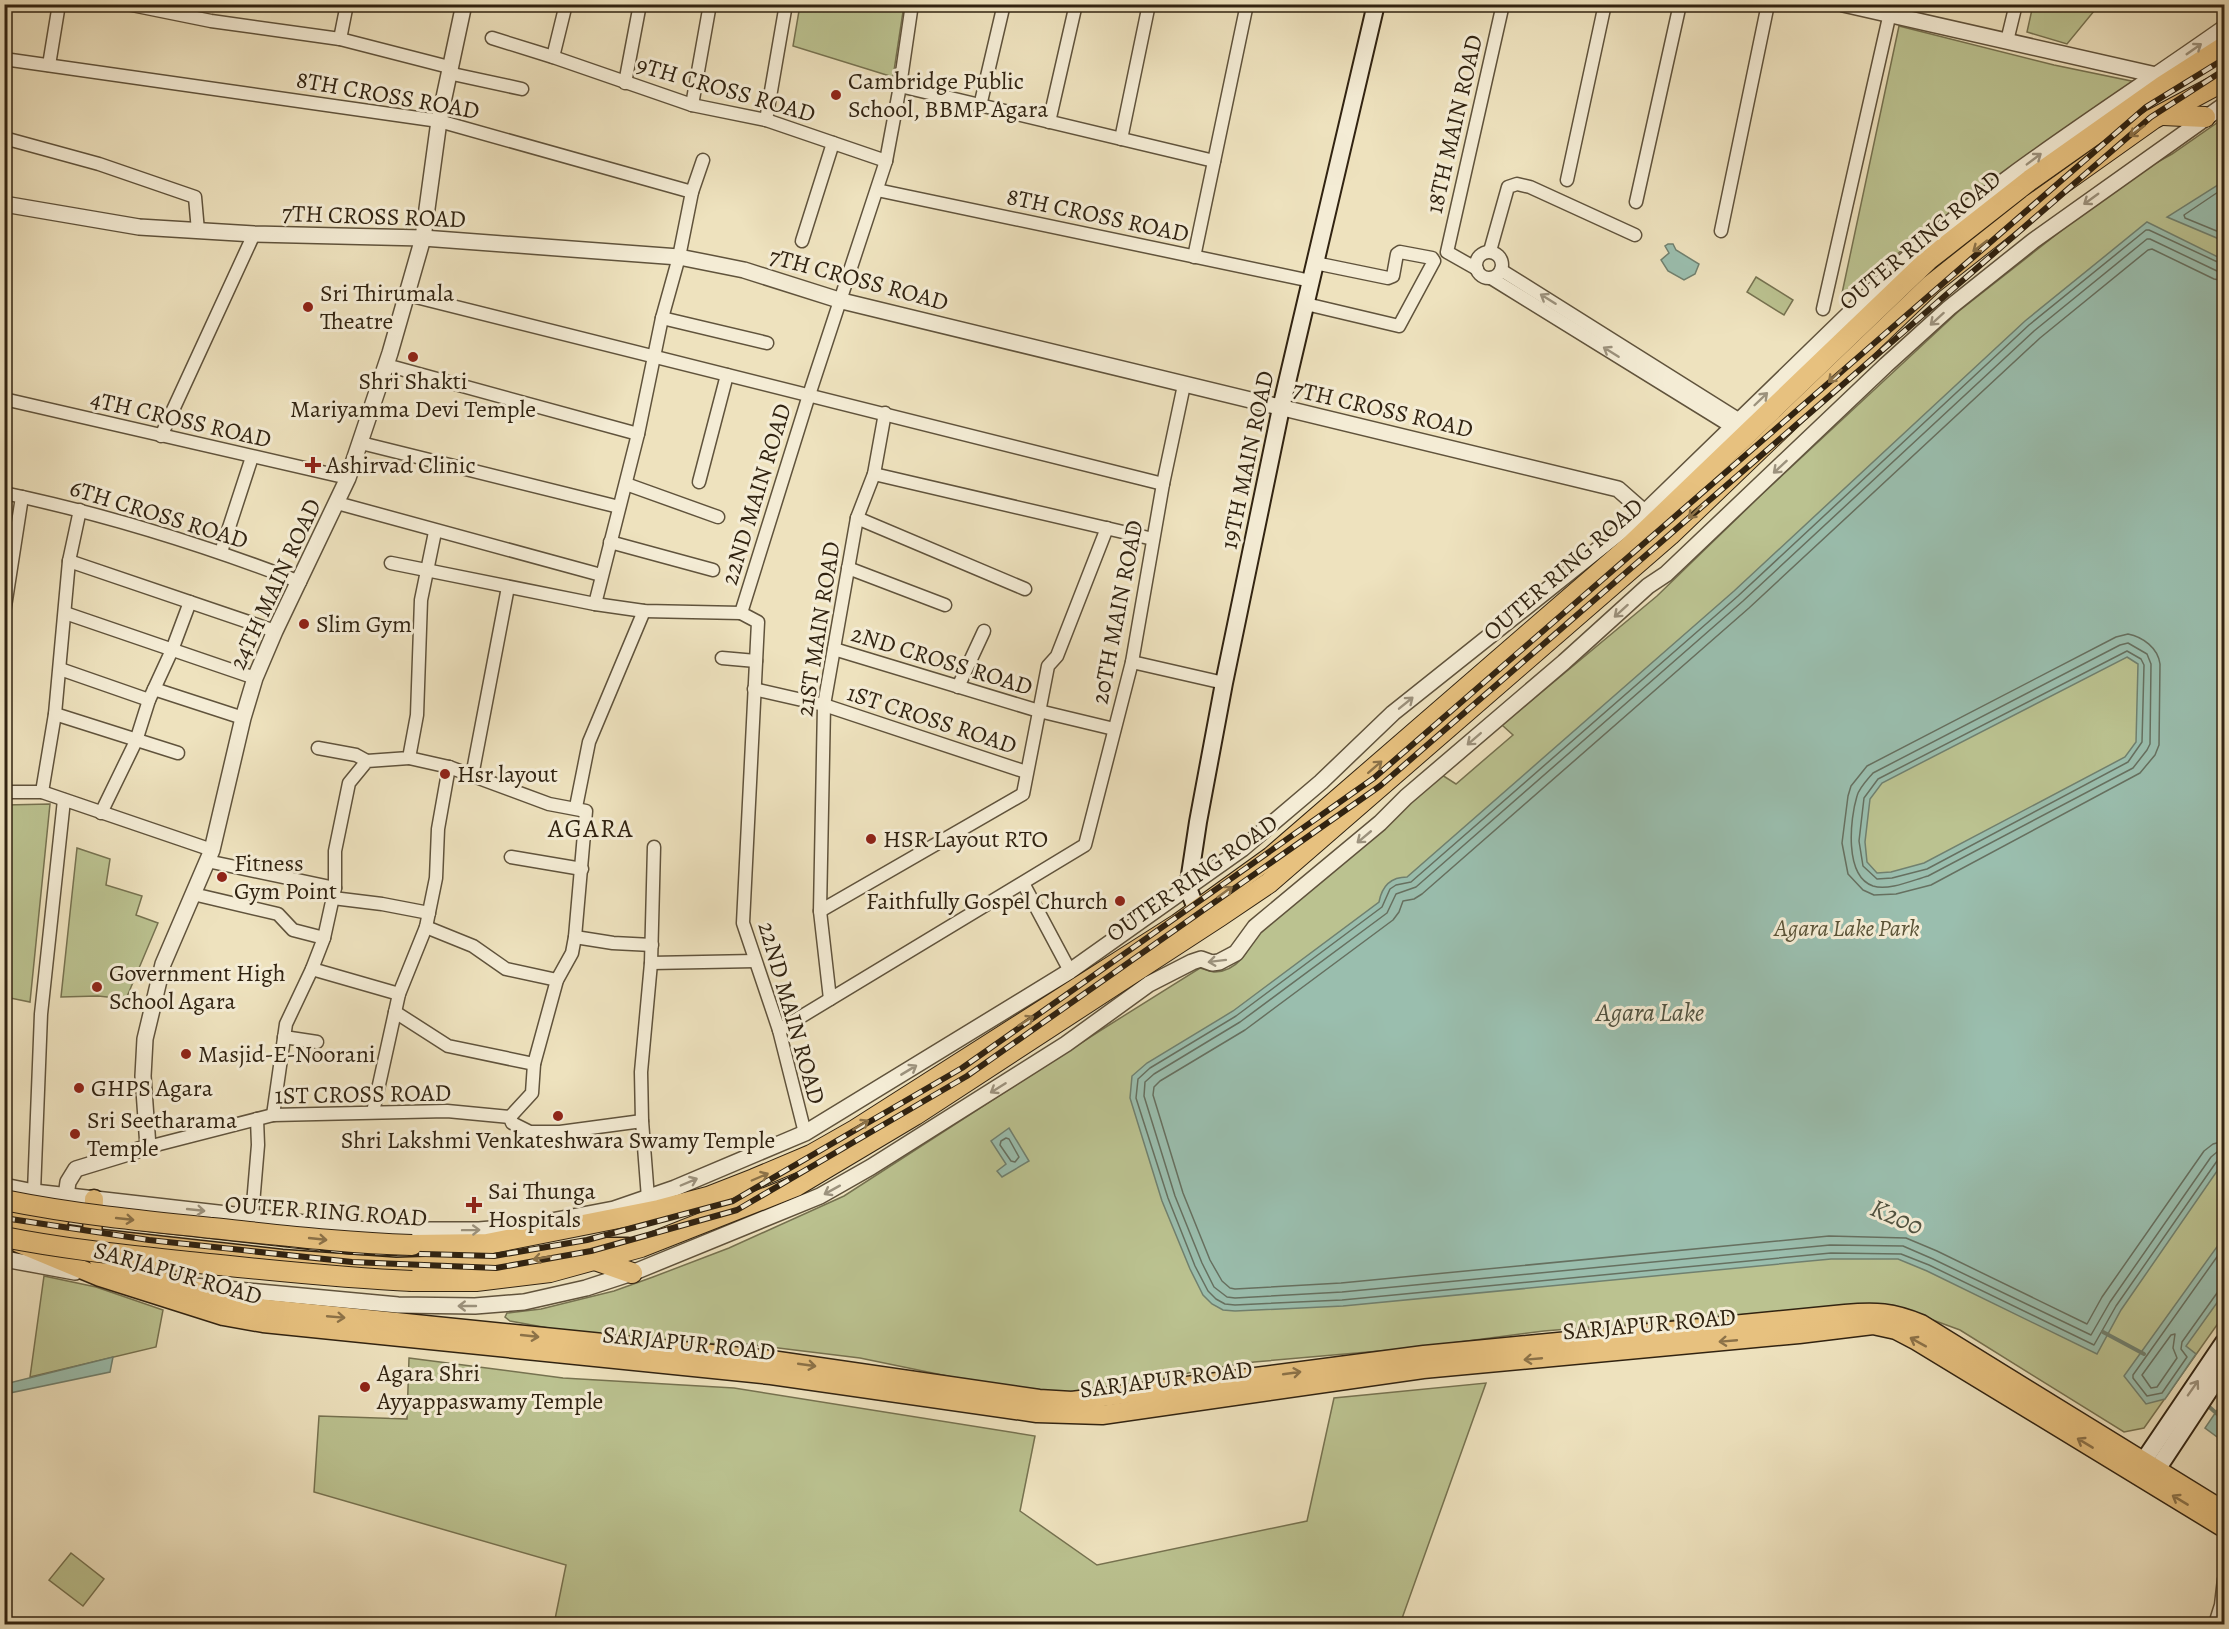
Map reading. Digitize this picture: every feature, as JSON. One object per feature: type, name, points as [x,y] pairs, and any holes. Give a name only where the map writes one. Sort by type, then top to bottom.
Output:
[{"type":"highway","name":"OUTER RING ROAD","points":[[4,1235],[47,1246],[349,1279],[476,1281],[550,1272],[641,1247],[796,1186],[915,1115],[1202,917],[1650,517],[1928,260],[2160,81],[2224,47]]},
{"type":"highway","name":"OUTER RING ROAD","points":[[4,1200],[52,1210],[353,1243],[487,1244],[654,1204],[708,1197],[811,1155],[1202,917],[1269,883],[1670,535],[1931,285],[2032,206],[2162,115],[2224,81]]},
{"type":"highway","points":[[2162,115],[2205,117]]},
{"type":"highway","points":[[595,1260],[632,1273]]},
{"type":"main road","name":"19TH MAIN ROAD","points":[[1202,917],[1188,888],[1224,683],[1281,408],[1376,4]]},
{"type":"main road","points":[[4,1212],[93,1232],[94,1199]]},
{"type":"main road","name":"OUTER RING ROAD","points":[[4,1225],[93,1232],[282,1259],[396,1267],[484,1266],[516,1263],[599,1247],[641,1247]]},
{"type":"main road","name":"SARJAPUR ROAD","points":[[93,1232],[97,1257],[105,1264],[137,1276],[173,1284],[248,1307],[278,1312],[771,1360],[1050,1400],[1072,1401],[1122,1395],[1424,1355],[1495,1355]]},
{"type":"main road","name":"SARJAPUR ROAD","points":[[4,1235],[21,1246],[100,1277],[223,1316],[263,1323],[771,1375],[1037,1413],[1070,1415],[1102,1415],[1423,1369],[1495,1355],[1869,1312],[1898,1315],[1921,1324],[2146,1471],[2224,1528]]},
{"type":"main road","points":[[2146,1471],[2220,1365],[2224,1342]]},
{"type":"main road","name":"SARJAPUR ROAD","points":[[2146,1471],[2224,1511]]},
{"type":"street","points":[[49,65],[58,4]]},
{"type":"street","points":[[127,4],[211,21],[340,39],[522,89]]},
{"type":"street","points":[[340,39],[347,4]]},
{"type":"street","name":"24TH MAIN ROAD","points":[[148,1147],[143,1076],[145,1039],[163,964],[209,856],[255,678],[348,478],[408,295],[423,238],[439,121],[464,4]]},
{"type":"street","points":[[554,57],[566,4]]},
{"type":"street","points":[[626,82],[640,4]]},
{"type":"street","points":[[692,105],[710,4]]},
{"type":"street","points":[[766,120],[786,4]]},
{"type":"street","name":"22ND MAIN ROAD","points":[[805,1133],[779,1030],[742,923],[758,622],[741,613],[809,395],[842,301],[886,161],[912,4]]},
{"type":"street","points":[[980,106],[1004,4]]},
{"type":"street","points":[[1049,122],[1076,4]]},
{"type":"street","points":[[1121,139],[1149,4]]},
{"type":"street","points":[[1194,256],[1247,4]]},
{"type":"street","name":"18TH MAIN ROAD","points":[[1477,269],[1447,252],[1503,4]]},
{"type":"street","points":[[1567,180],[1605,4]]},
{"type":"street","points":[[1636,202],[1680,4]]},
{"type":"street","points":[[1721,231],[1768,4]]},
{"type":"street","points":[[1843,4],[1891,10],[2160,81]]},
{"type":"street","points":[[2007,41],[2016,4]]},
{"type":"street","points":[[1824,309],[1891,10]]},
{"type":"street","points":[[4,1186],[66,1196],[366,1230],[479,1230],[525,1226],[654,1204],[805,1133],[1070,971],[1188,888],[1269,827],[1321,782],[1393,713],[1650,517],[1736,424],[1932,236],[2054,144],[2160,81],[2224,28]]},
{"type":"street","name":"9TH CROSS ROAD","points":[[492,38],[692,105],[766,120],[886,161]]},
{"type":"street","name":"8TH CROSS ROAD","points":[[4,59],[439,121],[692,192]]},
{"type":"street","points":[[900,86],[1214,162]]},
{"type":"street","points":[[4,1259],[100,1277],[398,1305],[475,1306],[524,1302],[632,1273],[820,1196],[871,1167],[1066,1044],[1149,984],[1192,962],[1201,959],[1212,963],[1219,962],[1236,953],[1255,927],[1380,823],[1406,797],[1564,662],[1648,586],[1666,574],[1949,308],[2033,241],[2224,105]]},
{"type":"street","points":[[4,138],[99,164],[195,197],[198,231]]},
{"type":"street","points":[[802,241],[833,143]]},
{"type":"street","points":[[595,604],[638,434],[662,318],[679,257],[692,192],[703,160]]},
{"type":"street","points":[[1635,235],[1530,187],[1516,184],[1508,187],[1490,251],[1478,257],[1477,269],[1482,276],[1496,274],[1736,424]]},
{"type":"street","name":"8TH CROSS ROAD","points":[[877,190],[1311,281]]},
{"type":"street","name":"7TH CROSS ROAD","points":[[4,204],[139,227],[254,234],[423,238],[679,257],[744,270],[842,301],[1618,489],[1670,535]]},
{"type":"street","points":[[161,436],[254,234]]},
{"type":"street","points":[[1490,251],[1500,258],[1496,274]]},
{"type":"street","points":[[1306,304],[1399,326],[1434,261],[1432,258],[1400,252],[1393,276],[1388,278],[1315,263]]},
{"type":"street","points":[[408,295],[1163,484]]},
{"type":"street","points":[[662,318],[767,343]]},
{"type":"street","points":[[386,365],[638,434]]},
{"type":"street","points":[[699,482],[728,375]]},
{"type":"street","name":"20TH MAIN ROAD","points":[[1023,883],[1085,845],[1132,662],[1163,484],[1184,385]]},
{"type":"street","name":"4TH CROSS ROAD","points":[[4,399],[348,478]]},
{"type":"street","name":"21ST MAIN ROAD","points":[[830,999],[820,910],[824,705],[857,518],[874,474],[885,413]]},
{"type":"street","points":[[361,443],[619,507]]},
{"type":"street","points":[[221,552],[252,457]]},
{"type":"street","points":[[874,474],[1153,539]]},
{"type":"street","points":[[626,484],[718,517]]},
{"type":"street","name":"6TH CROSS ROAD","points":[[4,493],[80,510],[221,552],[300,582]]},
{"type":"street","points":[[4,613],[22,497]]},
{"type":"street","points":[[337,503],[435,532],[601,575]]},
{"type":"street","points":[[42,792],[56,714],[69,561],[80,510]]},
{"type":"street","points":[[857,518],[1024,589]]},
{"type":"street","points":[[820,910],[1023,794],[1048,666],[1058,656],[1107,528]]},
{"type":"street","points":[[409,758],[417,715],[419,621],[435,532]]},
{"type":"street","points":[[610,542],[714,570]]},
{"type":"street","points":[[69,561],[275,631]]},
{"type":"street","points":[[391,562],[595,604],[644,610],[741,613]]},
{"type":"street","points":[[848,568],[945,605]]},
{"type":"street","points":[[472,776],[508,586]]},
{"type":"street","points":[[101,813],[136,741],[190,602]]},
{"type":"street","points":[[576,807],[589,742],[644,610]]},
{"type":"street","points":[[65,613],[255,678]]},
{"type":"street","points":[[958,687],[984,631]]},
{"type":"street","name":"2ND CROSS ROAD","points":[[834,650],[1039,711],[1114,729]]},
{"type":"street","points":[[722,658],[756,661]]},
{"type":"street","points":[[1132,662],[1224,683]]},
{"type":"street","points":[[60,669],[243,718]]},
{"type":"street","name":"1ST CROSS ROAD","points":[[754,689],[824,705],[1026,772]]},
{"type":"street","points":[[56,714],[178,753]]},
{"type":"street","points":[[318,748],[356,755],[367,761],[409,758],[449,767],[549,804],[576,807],[586,811],[572,953],[557,980],[534,1064],[532,1094],[510,1117],[512,1123],[530,1132],[560,1132],[642,1121]]},
{"type":"street","points":[[273,1114],[286,1024],[324,938],[334,893],[335,851],[349,783],[367,761]]},
{"type":"street","points":[[373,1112],[399,994],[429,914],[436,878],[438,829],[449,767]]},
{"type":"street","points":[[4,792],[42,792],[209,856],[334,893],[429,914]]},
{"type":"street","points":[[34,1192],[41,1014],[64,800]]},
{"type":"street","points":[[654,847],[651,963],[641,1072],[642,1121],[654,1204]]},
{"type":"street","points":[[511,857],[582,869]]},
{"type":"street","points":[[779,1030],[1023,883],[1070,971]]},
{"type":"street","points":[[192,894],[278,914],[292,930],[324,938]]},
{"type":"street","points":[[426,927],[473,946],[506,969],[557,980]]},
{"type":"street","points":[[575,936],[613,943],[652,945]]},
{"type":"street","points":[[651,963],[755,962]]},
{"type":"street","points":[[312,969],[399,994]]},
{"type":"street","points":[[395,1012],[448,1046],[534,1064]]},
{"type":"street","points":[[284,1037],[317,1042]]},
{"type":"street","name":"1ST CROSS ROAD","points":[[148,1147],[273,1114],[447,1111],[510,1117]]},
{"type":"street","points":[[252,1216],[258,1145],[257,1119]]},
{"type":"street","points":[[66,1196],[68,1182],[76,1169],[148,1147]]},
{"type":"street","points":[[2215,1624],[2222,1605],[2224,1579]]},
{"type":"green space","points":[[2033,4],[2099,5],[2067,44],[2027,32]]},
{"type":"green space","points":[[800,5],[904,5],[893,77],[793,46]]},
{"type":"green space","points":[[1899,26],[2054,65],[2136,82],[1978,191],[1841,298]]},
{"type":"green space","name":"Agara Lake","points":[[2224,118],[2224,1315],[2144,1428],[2124,1432],[1960,1330],[1892,1305],[1869,1304],[1544,1331],[1414,1348],[1254,1362],[1072,1393],[986,1384],[860,1358],[746,1344],[666,1343],[576,1333],[510,1321],[505,1317],[507,1313],[541,1309],[614,1291],[729,1248],[844,1196],[1200,968],[1215,972],[1223,971],[1236,964],[1250,947],[1255,933],[1442,775],[1456,784],[1513,735],[1502,725],[1657,596],[1760,496],[1959,311],[2127,179],[2172,154]]},
{"type":"green space","points":[[1756,277],[1793,300],[1784,315],[1747,292]]},
{"type":"green space","points":[[50,804],[30,1002],[5,997],[5,805]]},
{"type":"green space","points":[[77,848],[110,859],[106,885],[142,896],[136,915],[158,923],[126,999],[98,996],[61,997]]},
{"type":"green space","points":[[44,1276],[96,1287],[163,1310],[156,1347],[30,1377]]},
{"type":"green space","points":[[409,1358],[563,1378],[734,1388],[1035,1436],[1020,1511],[1097,1565],[1307,1521],[1334,1398],[1486,1383],[1400,1624],[554,1624],[566,1565],[314,1492],[319,1416],[407,1419]]},
{"type":"green space","points":[[71,1553],[104,1579],[83,1606],[49,1580]]},
{"type":"water","points":[[2224,181],[2224,241],[2167,217]]},
{"type":"water","name":"Agara Lake","points":[[2147,222],[2224,260],[2224,1161],[2121,1310],[2097,1354],[1898,1259],[1831,1259],[1343,1306],[1235,1311],[1223,1310],[1212,1304],[1203,1295],[1190,1269],[1162,1201],[1130,1098],[1132,1076],[1147,1063],[1233,1011],[1379,902],[1382,891],[1391,881],[1407,877],[1734,591],[2025,321]],"holes":[[[2127,657],[2138,664],[2136,742],[2125,757],[1924,863],[1891,872],[1877,873],[1867,862],[1865,842],[1870,799],[1882,783]]]},
{"type":"water","points":[[1673,244],[1676,250],[1699,264],[1695,274],[1684,280],[1668,271],[1661,260],[1669,253],[1665,246]]},
{"type":"water","points":[[1009,1128],[1029,1161],[1002,1177],[997,1171],[1006,1164],[991,1141]]},
{"type":"water","points":[[2224,1237],[2224,1293],[2186,1346],[2196,1354],[2165,1399],[2146,1404],[2124,1376]]},
{"type":"water","points":[[113,1357],[110,1372],[5,1394],[5,1384]]},
{"type":"water","points":[[2224,1400],[2224,1442],[2205,1428]]},
{"type":"waterway","name":"K200","points":[[2103,1332],[2144,1354]]},
{"type":"waterway","name":"K200","points":[[2206,1404],[2224,1420]]},
{"type":"railway","points":[[4,1208],[147,1229],[352,1252],[494,1256],[587,1240],[733,1201],[962,1068],[1374,778],[2146,107],[2224,59]]},
{"type":"railway","points":[[4,1218],[149,1240],[352,1262],[496,1268],[591,1251],[737,1210],[967,1076],[1380,786],[2151,117],[2224,70]]},
{"type":"place","name":"Cambridge Public School, BBMP Agara","points":[[836,95]]},
{"type":"place","name":"Sri Thirumala Theatre","points":[[308,307]]},
{"type":"place","name":"Shri Shakti Mariyamma Devi Temple","points":[[413,357]]},
{"type":"place","name":"Ashirvad Clinic","points":[[313,465]]},
{"type":"place","name":"Slim Gym","points":[[304,624]]},
{"type":"place","name":"Hsr layout","points":[[445,774]]},
{"type":"place","name":"HSR Layout RTO","points":[[871,839]]},
{"type":"place","name":"Fitness Gym Point","points":[[222,877]]},
{"type":"place","name":"Faithfully Gospel Church","points":[[1120,901]]},
{"type":"place","name":"Government High School Agara","points":[[97,987]]},
{"type":"place","name":"Masjid-E-Noorani","points":[[186,1054]]},
{"type":"place","name":"GHPS Agara","points":[[79,1088]]},
{"type":"place","name":"Shri Lakshmi Venkateshwara Swamy Temple","points":[[558,1116]]},
{"type":"place","name":"Sri Seetharama Temple","points":[[75,1134]]},
{"type":"place","name":"Sai Thunga Hospitals","points":[[474,1205]]},
{"type":"place","name":"Agara Shri Ayyappaswamy Temple","points":[[365,1387]]},
{"type":"district","name":"AGARA","points":[[591,828]]},
{"type":"park label","name":"Agara Lake Park","points":[[1847,928]]}]
